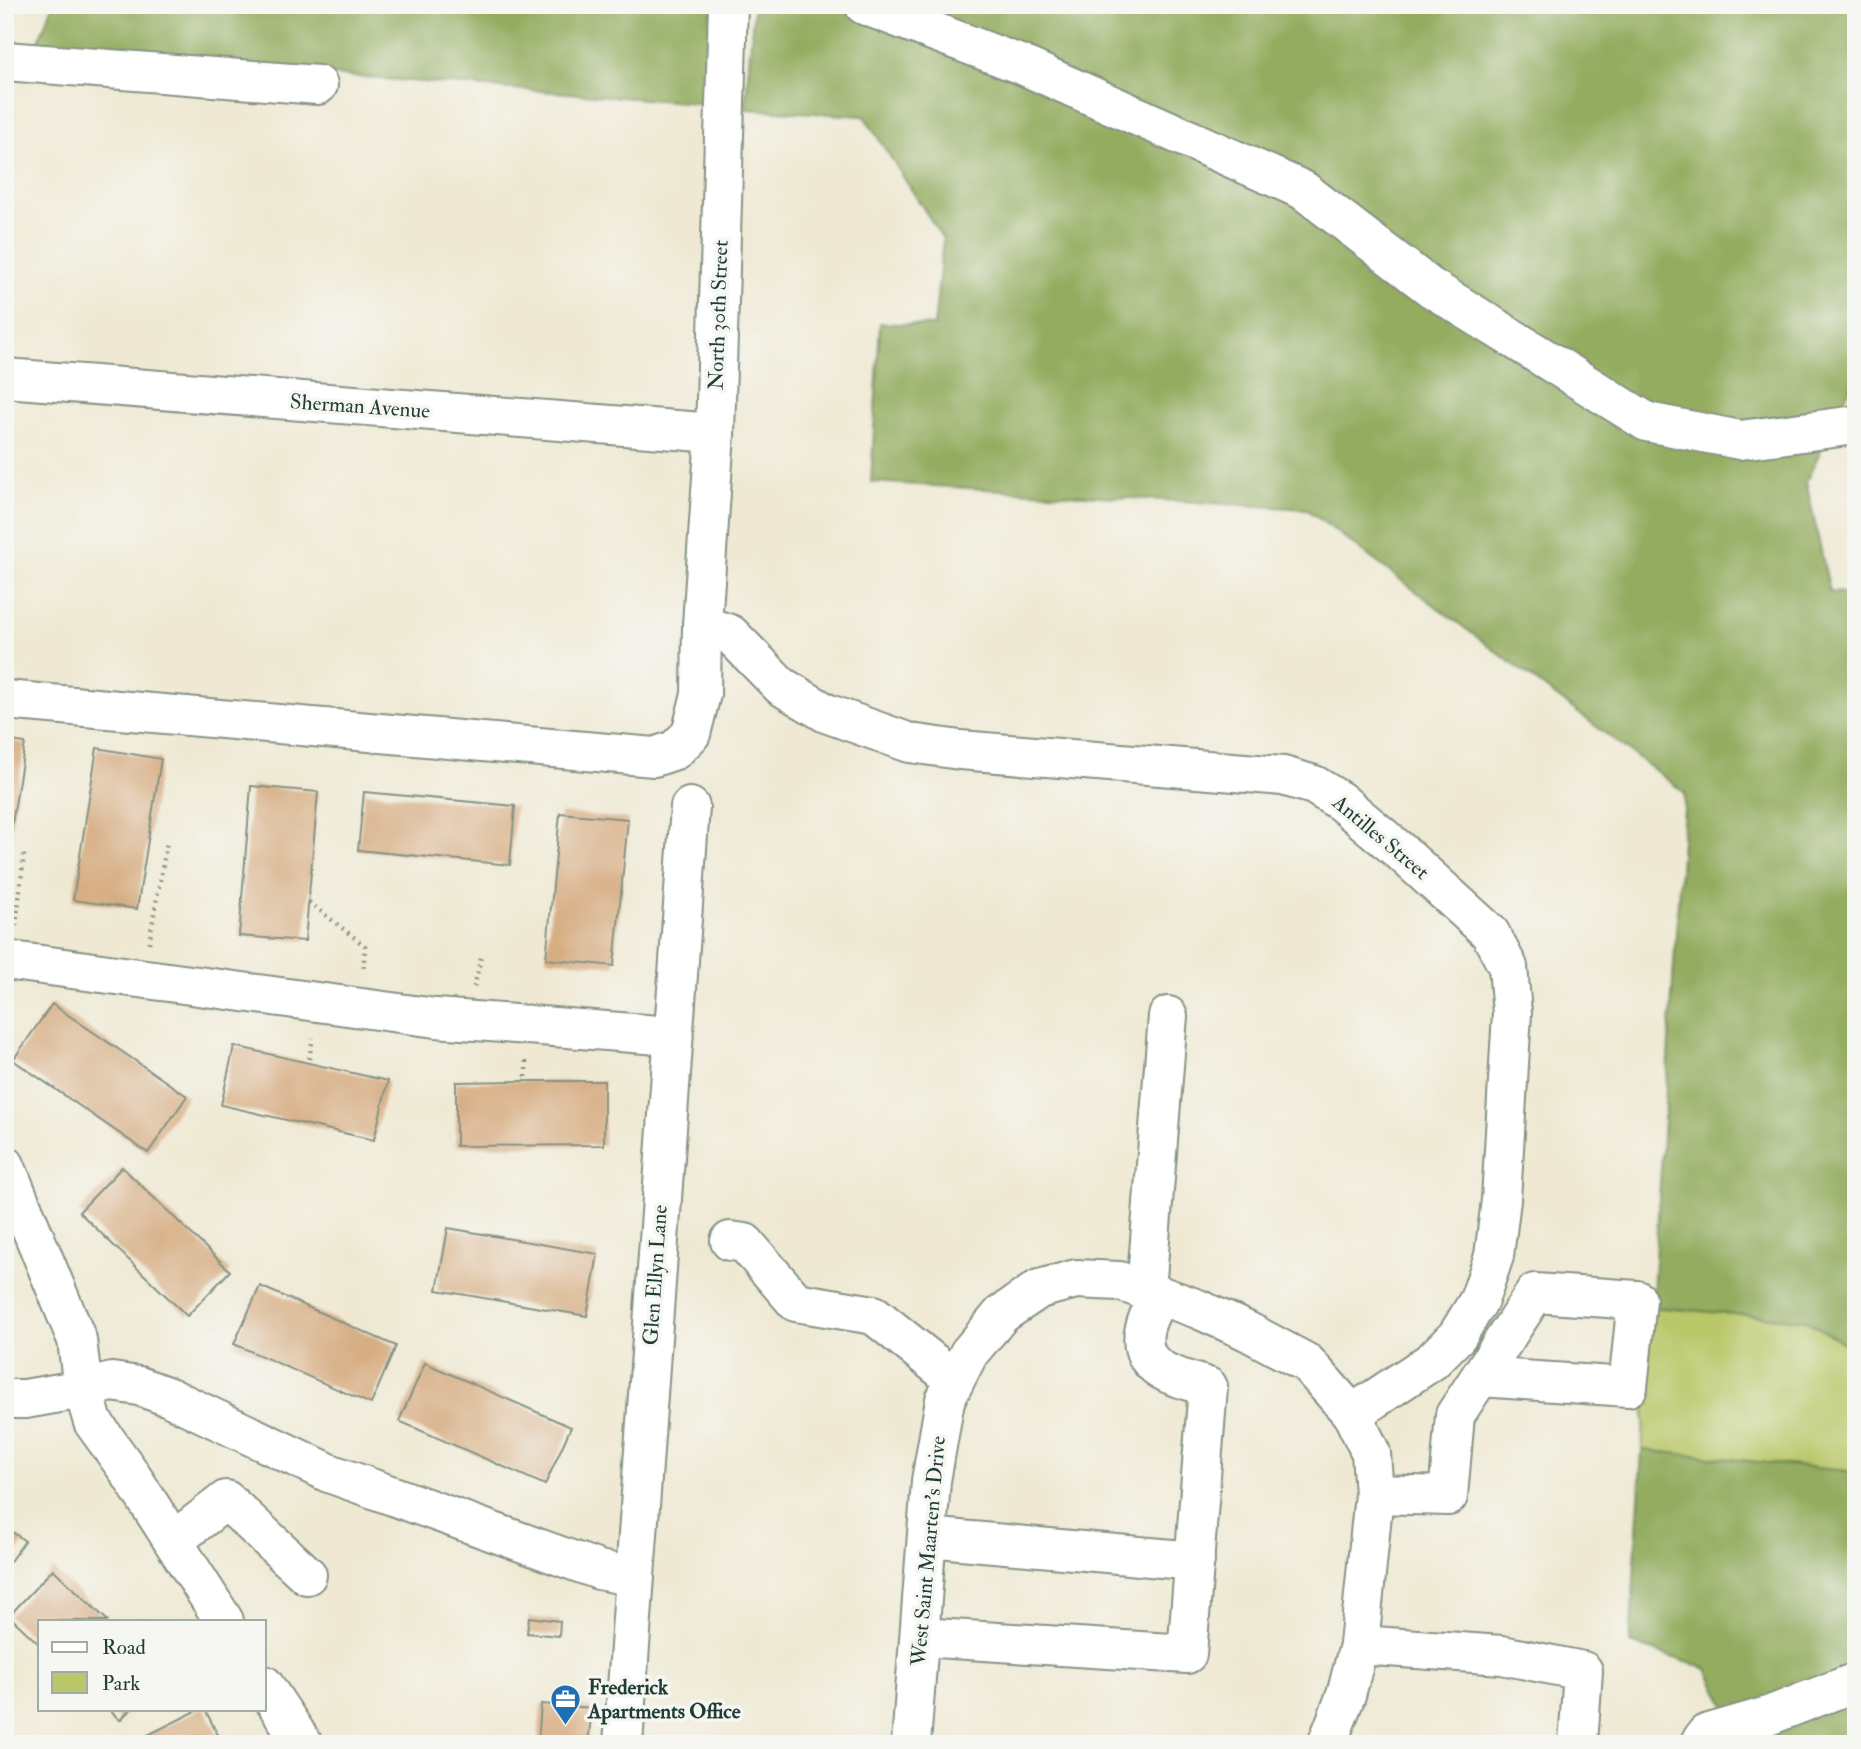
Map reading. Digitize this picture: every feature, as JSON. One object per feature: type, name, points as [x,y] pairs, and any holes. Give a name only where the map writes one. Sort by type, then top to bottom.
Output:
[{"type":"street","name":"North 30th Street","points":[[5,700],[654,757],[675,750],[691,734],[701,694],[702,625],[715,433],[728,5]]},
{"type":"street","points":[[864,5],[1022,65],[1303,190],[1430,286],[1647,422],[1740,440],[1856,425]]},
{"type":"street","points":[[5,61],[318,85]]},
{"type":"street","name":"Sherman Avenue","points":[[5,378],[715,433]]},
{"type":"street","name":"Antilles Street","points":[[702,625],[730,634],[781,686],[825,713],[910,743],[960,750],[1283,776],[1314,785],[1340,801],[1402,852],[1490,933],[1508,967],[1512,1013],[1501,1199],[1494,1256],[1479,1300],[1457,1336],[1432,1361],[1352,1414]]},
{"type":"street","name":"Glen Ellyn Lane","points":[[623,1744],[690,807]]},
{"type":"street","points":[[8,961],[436,1018],[672,1036]]},
{"type":"street","points":[[919,1637],[1186,1654],[1208,1387],[1156,1366],[1144,1350],[1143,1327],[1153,1293],[1168,1016]]},
{"type":"street","points":[[5,1165],[77,1340],[83,1389],[93,1422],[127,1469],[223,1620]]},
{"type":"street","points":[[730,1241],[745,1243],[796,1302],[874,1315],[956,1380]]},
{"type":"street","name":"West Saint Maarten's Drive","points":[[911,1744],[935,1454],[945,1400],[969,1353],[1002,1314],[1039,1289],[1076,1279],[1119,1281],[1198,1309],[1247,1331],[1307,1363],[1352,1414],[1371,1453],[1374,1494],[1359,1645],[1346,1695],[1327,1744]]},
{"type":"street","points":[[1374,1494],[1448,1496],[1455,1415],[1535,1293],[1637,1300],[1629,1387],[1480,1377]]},
{"type":"street","points":[[5,1399],[25,1399],[112,1382],[139,1386],[169,1397],[329,1474],[599,1570],[635,1577]]},
{"type":"street","points":[[173,1541],[226,1500],[307,1575]]},
{"type":"street","points":[[927,1537],[1195,1561]]},
{"type":"street","points":[[1359,1645],[1502,1655],[1583,1671],[1578,1744]]},
{"type":"street","points":[[1699,1744],[1706,1734],[1768,1716],[1856,1682]]},
{"type":"street","points":[[266,1688],[303,1744]]},
{"type":"path","points":[[143,980],[167,841]]},
{"type":"path","points":[[8,961],[24,854]]},
{"type":"path","points":[[309,902],[365,946],[361,1009]]},
{"type":"green space","points":[[53,5],[715,5],[709,104],[34,52]]},
{"type":"green space","points":[[754,5],[1856,5],[1856,375],[1806,482],[1830,592],[1856,594],[1856,1350],[1805,1320],[1652,1307],[1685,793],[1306,509],[871,482],[880,323],[934,326],[943,239],[864,116],[745,109]]},
{"type":"green space","points":[[1652,1307],[1805,1320],[1856,1350],[1856,1472],[1642,1450]]},
{"type":"green space","points":[[1642,1450],[1856,1472],[1856,1744],[1774,1744],[1736,1728],[1707,1669],[1630,1643]]},
{"type":"building","points":[[5,740],[25,743],[7,855],[5,855]]},
{"type":"building","points":[[97,748],[161,759],[137,909],[73,900]]},
{"type":"building","points":[[251,786],[318,792],[305,941],[239,936]]},
{"type":"building","points":[[364,792],[515,806],[510,865],[358,850]]},
{"type":"building","points":[[560,813],[628,819],[614,966],[546,959]]},
{"type":"building","points":[[52,1004],[187,1096],[148,1153],[13,1060]]},
{"type":"building","points":[[234,1046],[388,1081],[374,1140],[221,1105]]},
{"type":"building","points":[[604,1081],[604,1145],[456,1146],[456,1082]]},
{"type":"building","points":[[122,1167],[230,1271],[187,1316],[79,1212]]},
{"type":"building","points":[[448,1228],[598,1254],[587,1316],[437,1290]]},
{"type":"building","points":[[260,1286],[396,1346],[371,1404],[234,1344]]},
{"type":"building","points":[[425,1363],[571,1427],[545,1485],[399,1421]]},
{"type":"building","points":[[5,1527],[25,1541],[5,1568]]},
{"type":"building","points":[[53,1569],[107,1620],[38,1620],[38,1643],[9,1616]]},
{"type":"building","points":[[529,1617],[560,1621],[559,1636],[527,1633]]},
{"type":"building","name":"Frederick Apartments Office","points":[[541,1704],[592,1708],[588,1744],[538,1744]]},
{"type":"building","points":[[109,1710],[130,1710],[120,1720]]},
{"type":"building","points":[[198,1710],[205,1710],[222,1744],[143,1744],[140,1739]]},
{"type":"place","name":"Frederick Apartments Office","points":[[565,1726]]}]
